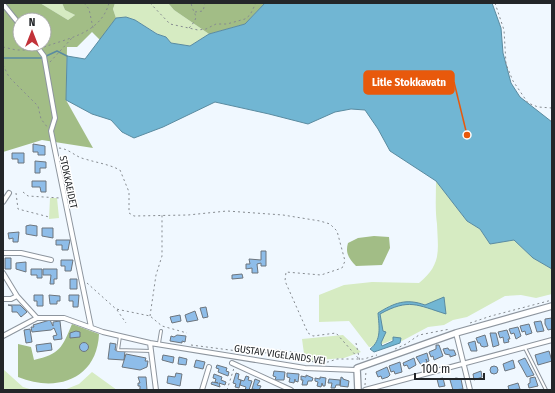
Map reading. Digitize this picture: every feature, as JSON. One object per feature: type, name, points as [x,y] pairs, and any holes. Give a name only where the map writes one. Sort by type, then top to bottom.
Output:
[{"type":"main road","name":"GUSTAV VIGELANDS VEI","points":[[361,368],[454,331],[552,306]]},
{"type":"main road","points":[[358,390],[361,368]]},
{"type":"street","points":[[3,4],[12,15]]},
{"type":"street","name":"STOKKAEIDET","points":[[41,52],[44,56],[55,118],[51,131],[54,148],[91,327]]},
{"type":"street","points":[[3,202],[9,193]]},
{"type":"street","points":[[3,253],[21,253],[51,260]]},
{"type":"street","points":[[3,273],[17,296],[37,318]]},
{"type":"street","points":[[3,299],[11,299],[17,296]]},
{"type":"street","name":"GUSTAV VIGELANDS VEI","points":[[3,336],[37,318],[70,319],[120,336],[150,343],[305,368],[361,368]]},
{"type":"street","points":[[454,331],[470,390]]},
{"type":"street","points":[[365,390],[552,340]]},
{"type":"street","points":[[150,343],[156,390]]},
{"type":"street","points":[[233,363],[291,390]]},
{"type":"street","points":[[202,390],[208,367]]},
{"type":"street","points":[[388,384],[390,390]]},
{"type":"lane","points":[[159,344],[161,331]]},
{"type":"lane","points":[[120,336],[118,350],[150,351]]},
{"type":"lane","points":[[525,347],[546,390]]},
{"type":"path","points":[[84,3],[89,9],[93,28]]},
{"type":"path","points":[[52,44],[88,32],[93,28],[109,3]]},
{"type":"path","points":[[150,3],[166,21],[188,29],[206,29],[216,24],[227,24],[245,19],[250,16],[256,3]]},
{"type":"path","points":[[188,29],[196,21],[195,12],[191,3]]},
{"type":"path","points":[[195,12],[203,11],[205,3]]},
{"type":"path","points":[[495,3],[504,30],[506,64],[513,81],[528,103],[538,107],[552,108]]},
{"type":"path","points":[[45,67],[72,38]]},
{"type":"path","points":[[3,65],[9,77],[38,106],[41,119],[51,131]]},
{"type":"path","points":[[54,148],[70,150],[80,157],[107,164],[120,170],[129,192],[129,213],[134,216],[226,211],[259,212],[330,224],[337,231],[345,261],[342,268],[320,275],[286,272],[285,281],[308,333],[314,336],[336,333],[359,359]]},
{"type":"path","points":[[23,192],[28,196],[60,199],[64,197]]},
{"type":"path","points":[[16,193],[18,209],[38,216],[49,217]]},
{"type":"path","points":[[150,316],[156,275],[162,256],[162,214]]},
{"type":"path","points":[[81,277],[116,309],[126,323]]},
{"type":"path","points":[[470,323],[552,300]]},
{"type":"path","points":[[116,309],[150,316],[162,326],[188,333]]},
{"type":"path","points":[[392,350],[406,344],[419,335],[454,331]]},
{"type":"path","points":[[356,343],[365,390]]},
{"type":"path","points":[[192,345],[261,354],[277,350],[295,352],[306,360],[314,362],[328,362],[337,359],[359,359],[379,354]]},
{"type":"path","points":[[227,390],[233,363]]},
{"type":"green space","points":[[3,3],[40,3],[68,20],[75,15],[65,10],[62,3],[115,3],[113,9],[116,18],[100,40],[92,32],[77,47],[67,47],[66,100],[93,148],[42,140],[3,152]]},
{"type":"green space","points":[[40,3],[62,3],[65,10],[75,15],[68,20]]},
{"type":"green space","points":[[115,3],[168,3],[174,10],[209,34],[190,46],[171,43],[166,37],[158,34],[135,20],[126,17],[116,18],[113,9]]},
{"type":"green space","points":[[168,3],[265,3],[245,24],[209,34],[174,10]]},
{"type":"green space","points":[[436,181],[467,221],[480,229],[490,244],[514,240],[533,258],[552,269],[552,294],[536,298],[521,295],[505,296],[467,317],[453,320],[444,325],[428,327],[400,342],[397,337],[384,344],[369,347],[349,321],[319,322],[319,295],[344,285],[372,282],[419,283],[432,270],[438,250]]},
{"type":"green space","points":[[50,198],[57,198],[59,218],[49,219]]},
{"type":"green space","points":[[374,236],[389,237],[390,248],[382,265],[356,266],[348,256],[348,243],[358,238]]},
{"type":"green space","points":[[72,324],[99,334],[97,349],[91,362],[83,372],[60,382],[47,383],[33,382],[18,377],[18,344],[31,347],[34,360],[43,358],[59,349],[66,339]]},
{"type":"green space","points":[[343,335],[361,352],[344,358],[305,361],[302,339]]},
{"type":"green space","points":[[3,369],[23,387],[33,390],[3,390]]},
{"type":"green space","points":[[92,372],[117,390],[64,390],[79,384]]},
{"type":"water","points":[[265,3],[492,3],[501,28],[503,53],[511,83],[520,97],[552,122],[552,269],[533,258],[514,240],[490,244],[480,229],[467,221],[436,181],[390,151],[378,129],[365,110],[351,109],[335,112],[308,124],[215,102],[163,127],[134,138],[122,132],[111,120],[92,114],[66,100],[67,56],[85,59],[116,18],[126,17],[135,20],[157,34],[166,37],[171,43],[190,46],[209,34],[245,24]]},
{"type":"water","points":[[444,297],[446,314],[420,306],[406,305],[398,306],[380,314],[383,331],[386,332],[381,343],[382,346],[393,341],[393,337],[401,338],[400,343],[374,352],[370,349],[376,342],[379,333],[378,313],[395,304],[412,302],[425,305]]},
{"type":"building","points":[[33,144],[45,146],[45,155],[38,155],[38,152],[33,152]]},
{"type":"building","points":[[12,153],[24,153],[24,163],[18,163],[18,159],[12,159]]},
{"type":"building","points":[[35,161],[46,162],[46,168],[40,168],[40,173],[35,173]]},
{"type":"building","points":[[32,181],[46,181],[46,192],[41,192],[40,187],[32,187]]},
{"type":"building","points":[[26,226],[37,226],[37,236],[26,234]]},
{"type":"building","points":[[42,228],[53,228],[53,238],[42,236]]},
{"type":"building","points":[[19,232],[18,242],[13,242],[13,238],[9,239],[8,233]]},
{"type":"building","points":[[56,240],[70,240],[68,250],[62,250],[62,245],[56,245]]},
{"type":"building","points":[[261,251],[266,251],[266,266],[261,266],[261,263],[257,264],[258,273],[252,273],[252,268],[246,269],[246,264],[250,264],[249,259],[261,260]]},
{"type":"building","points":[[5,258],[11,258],[11,269],[5,269]]},
{"type":"building","points":[[61,260],[73,260],[71,271],[65,271],[65,266],[61,266]]},
{"type":"building","points":[[26,262],[26,272],[16,269],[16,263]]},
{"type":"building","points":[[31,269],[42,269],[42,278],[37,278],[37,275],[31,275]]},
{"type":"building","points":[[43,269],[57,269],[57,279],[54,279],[54,284],[50,284],[51,275],[43,275]]},
{"type":"building","points":[[242,274],[243,278],[232,279],[232,275]]},
{"type":"building","points":[[70,279],[77,279],[77,289],[70,289]]},
{"type":"building","points":[[34,295],[43,295],[43,306],[37,306],[37,301],[34,301]]},
{"type":"building","points":[[49,295],[60,296],[60,301],[57,301],[57,304],[50,304]]},
{"type":"building","points":[[69,295],[79,295],[78,307],[73,307],[73,301],[69,301]]},
{"type":"building","points":[[8,305],[20,305],[27,312],[21,317],[17,312],[12,312],[12,306]]},
{"type":"building","points":[[206,307],[208,317],[203,318],[200,308]]},
{"type":"building","points":[[195,311],[198,320],[187,322],[185,315]]},
{"type":"building","points":[[180,315],[181,321],[172,323],[170,317]]},
{"type":"building","points":[[552,318],[552,329],[548,330],[545,324],[545,319]]},
{"type":"building","points":[[50,320],[53,326],[53,322],[60,321],[62,339],[54,340],[53,336],[57,335],[54,328],[51,330],[32,332],[31,327],[34,327],[33,325]]},
{"type":"building","points":[[541,321],[544,331],[537,332],[534,322]]},
{"type":"building","points":[[529,324],[532,333],[526,335],[525,331],[522,332],[520,326]]},
{"type":"building","points":[[518,327],[521,336],[516,339],[514,333],[511,334],[509,329]]},
{"type":"building","points":[[30,329],[32,342],[26,343],[24,330]]},
{"type":"building","points":[[507,330],[510,339],[508,339],[509,342],[504,343],[503,337],[500,338],[498,332]]},
{"type":"building","points":[[76,331],[80,332],[80,337],[70,338],[70,333]]},
{"type":"building","points":[[490,333],[496,333],[499,345],[493,347]]},
{"type":"building","points":[[177,335],[186,336],[185,342],[170,341],[171,336],[174,337]]},
{"type":"building","points":[[485,335],[488,346],[484,347],[478,343],[476,338]]},
{"type":"building","points":[[475,341],[477,351],[471,351],[468,343]]},
{"type":"building","points":[[51,343],[52,350],[37,352],[36,345]]},
{"type":"building","points":[[82,343],[86,343],[88,347],[86,351],[82,351],[80,349],[80,345]]},
{"type":"building","points":[[110,343],[116,344],[115,350],[125,351],[124,360],[108,359]]},
{"type":"building","points":[[436,345],[439,345],[443,356],[434,360],[433,356],[431,357],[429,352],[436,349]]},
{"type":"building","points":[[448,348],[449,350],[454,350],[456,355],[450,357],[450,355],[445,354],[443,349]]},
{"type":"building","points":[[549,351],[552,361],[538,365],[535,355]]},
{"type":"building","points":[[427,353],[429,361],[421,365],[416,357]]},
{"type":"building","points":[[126,354],[146,358],[145,361],[148,361],[147,367],[140,370],[122,367]]},
{"type":"building","points":[[163,355],[174,357],[173,363],[162,360]]},
{"type":"building","points":[[179,357],[187,359],[186,365],[178,364]]},
{"type":"building","points":[[414,358],[416,365],[409,369],[407,365],[404,366],[403,363]]},
{"type":"building","points":[[525,358],[534,375],[527,377],[518,361]]},
{"type":"building","points":[[196,360],[205,362],[203,369],[194,367]]},
{"type":"building","points":[[513,360],[515,368],[505,371],[503,364]]},
{"type":"building","points":[[400,362],[402,372],[395,374],[394,371],[391,372],[389,366]]},
{"type":"building","points":[[217,365],[227,368],[226,371],[229,372],[228,376],[218,372],[219,369],[216,368]]},
{"type":"building","points":[[492,366],[496,366],[498,370],[496,374],[492,374],[490,372],[490,368]]},
{"type":"building","points":[[387,367],[390,375],[382,379],[381,376],[378,377],[376,372]]},
{"type":"building","points":[[274,371],[285,372],[284,380],[275,380],[276,377],[273,376]]},
{"type":"building","points":[[481,371],[482,377],[474,380],[473,374]]},
{"type":"building","points":[[176,373],[182,374],[180,386],[167,383],[168,376],[175,377]]},
{"type":"building","points":[[236,373],[239,374],[238,379],[241,380],[239,388],[235,387],[236,384],[233,383]]},
{"type":"building","points":[[287,373],[299,374],[298,382],[295,381],[295,379],[294,383],[289,382],[290,378],[287,377]]},
{"type":"building","points":[[214,374],[222,377],[221,380],[226,382],[225,385],[219,383],[220,387],[211,384],[212,382],[218,383],[215,382],[216,379],[213,378]]},
{"type":"building","points":[[306,375],[313,378],[312,381],[308,381],[307,385],[302,385],[303,380],[301,380],[301,376],[306,377]]},
{"type":"building","points":[[246,376],[249,377],[248,380],[252,381],[249,390],[245,390],[246,387],[240,385],[241,380],[244,381]]},
{"type":"building","points":[[138,377],[146,377],[147,390],[138,390],[140,389],[140,386],[138,386],[138,383],[140,383]]},
{"type":"building","points":[[320,377],[326,378],[325,386],[323,386],[322,383],[321,387],[317,386],[318,382],[315,381],[315,378],[320,379]]},
{"type":"building","points":[[341,377],[349,381],[348,387],[340,386]]},
{"type":"building","points":[[535,377],[538,386],[529,388],[528,384],[530,383],[530,378]]},
{"type":"building","points":[[443,378],[445,386],[439,387],[437,379]]},
{"type":"building","points":[[456,378],[461,379],[463,389],[453,390],[450,380]]},
{"type":"building","points":[[255,379],[260,381],[257,385],[261,386],[259,390],[252,389]]},
{"type":"building","points":[[329,379],[340,380],[340,385],[336,385],[335,388],[331,388],[332,383],[328,383]]},
{"type":"building","points":[[518,383],[520,389],[509,390],[508,386]]},
{"type":"waterway","points":[[3,58],[42,58],[57,51],[67,56]]},
{"type":"place","name":"Litle Stokkavatn","points":[[467,135]]}]
